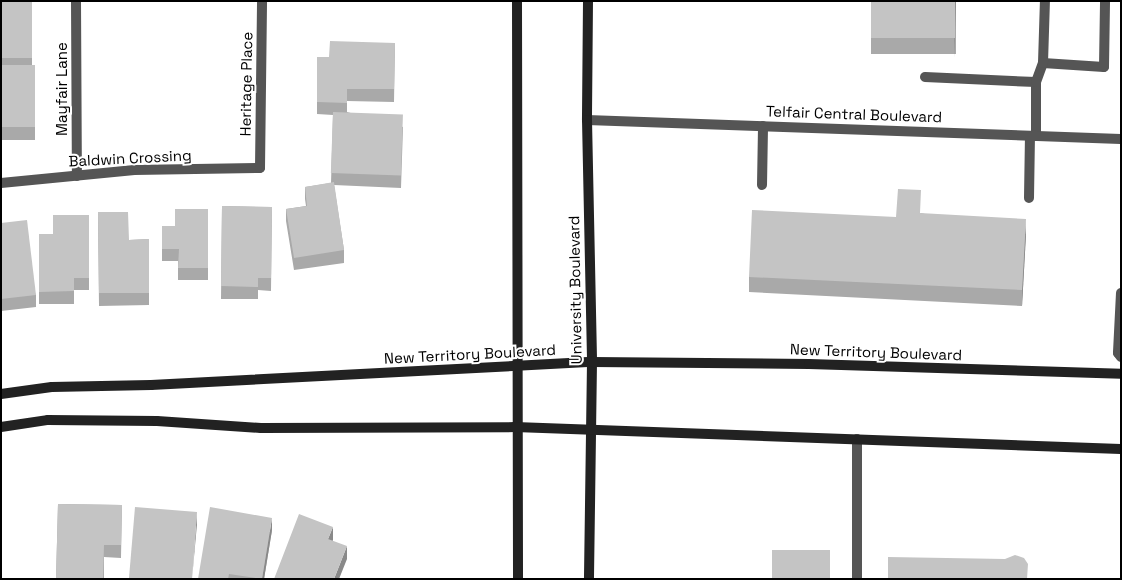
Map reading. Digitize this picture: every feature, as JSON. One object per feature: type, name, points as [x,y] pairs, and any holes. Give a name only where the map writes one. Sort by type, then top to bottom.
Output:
[{"type":"main road","points":[[517,1],[515,428],[518,579]]},
{"type":"main road","name":"University Boulevard","points":[[588,1],[587,120],[592,362],[589,579]]},
{"type":"main road","name":"New Territory Boulevard","points":[[1,394],[52,387],[516,368],[592,362],[810,364],[1121,374]]},
{"type":"main road","points":[[1,427],[58,420],[158,421],[260,428],[590,429],[1121,449]]},
{"type":"street","name":"Mayfair Lane","points":[[76,1],[77,176]]},
{"type":"street","name":"Heritage Place","points":[[260,168],[262,1]]},
{"type":"street","points":[[1029,198],[1036,82],[1043,63],[1045,1]]},
{"type":"street","points":[[1043,63],[1104,67],[1105,1]]},
{"type":"street","points":[[925,77],[1036,82]]},
{"type":"street","name":"Telfair Central Boulevard","points":[[587,120],[1121,139]]},
{"type":"street","points":[[762,184],[763,126]]},
{"type":"street","name":"Baldwin Crossing","points":[[1,184],[134,170],[260,168]]},
{"type":"street","points":[[1121,293],[1118,353],[1121,357]]},
{"type":"street","points":[[857,439],[857,579]]},
{"type":"building","points":[[1,1],[32,1],[32,58],[1,58]]},
{"type":"building","points":[[871,1],[955,1],[955,38],[871,38]]},
{"type":"building","points":[[330,41],[395,43],[394,89],[347,89],[347,103],[317,102],[317,57],[329,57]]},
{"type":"building","points":[[1,65],[35,65],[35,127],[1,127]]},
{"type":"building","points":[[333,112],[403,114],[401,175],[331,173]]},
{"type":"building","points":[[334,182],[344,250],[294,258],[286,209],[307,206],[305,187]]},
{"type":"building","points":[[898,189],[921,190],[920,213],[1026,219],[1022,290],[749,277],[752,210],[896,217]]},
{"type":"building","points":[[222,206],[272,207],[271,278],[258,278],[258,287],[221,286]]},
{"type":"building","points":[[175,209],[208,209],[208,268],[178,268],[179,249],[162,249],[162,226],[175,226]]},
{"type":"building","points":[[98,212],[128,212],[129,240],[149,239],[149,293],[99,293]]},
{"type":"building","points":[[53,215],[89,215],[89,278],[74,278],[74,291],[39,292],[39,234],[53,234]]},
{"type":"building","points":[[27,220],[36,295],[1,299],[1,223]]},
{"type":"building","points":[[58,504],[122,505],[121,545],[104,545],[103,579],[56,578]]},
{"type":"building","points":[[135,507],[197,512],[192,579],[129,578]]},
{"type":"building","points":[[210,507],[272,518],[262,579],[229,574],[228,579],[198,579]]},
{"type":"building","points":[[299,514],[333,527],[328,539],[347,546],[334,579],[274,579]]},
{"type":"building","points":[[772,550],[830,550],[830,579],[772,579]]},
{"type":"building","points":[[1015,555],[1024,558],[1028,564],[1027,579],[888,579],[888,557],[1005,559]]}]
